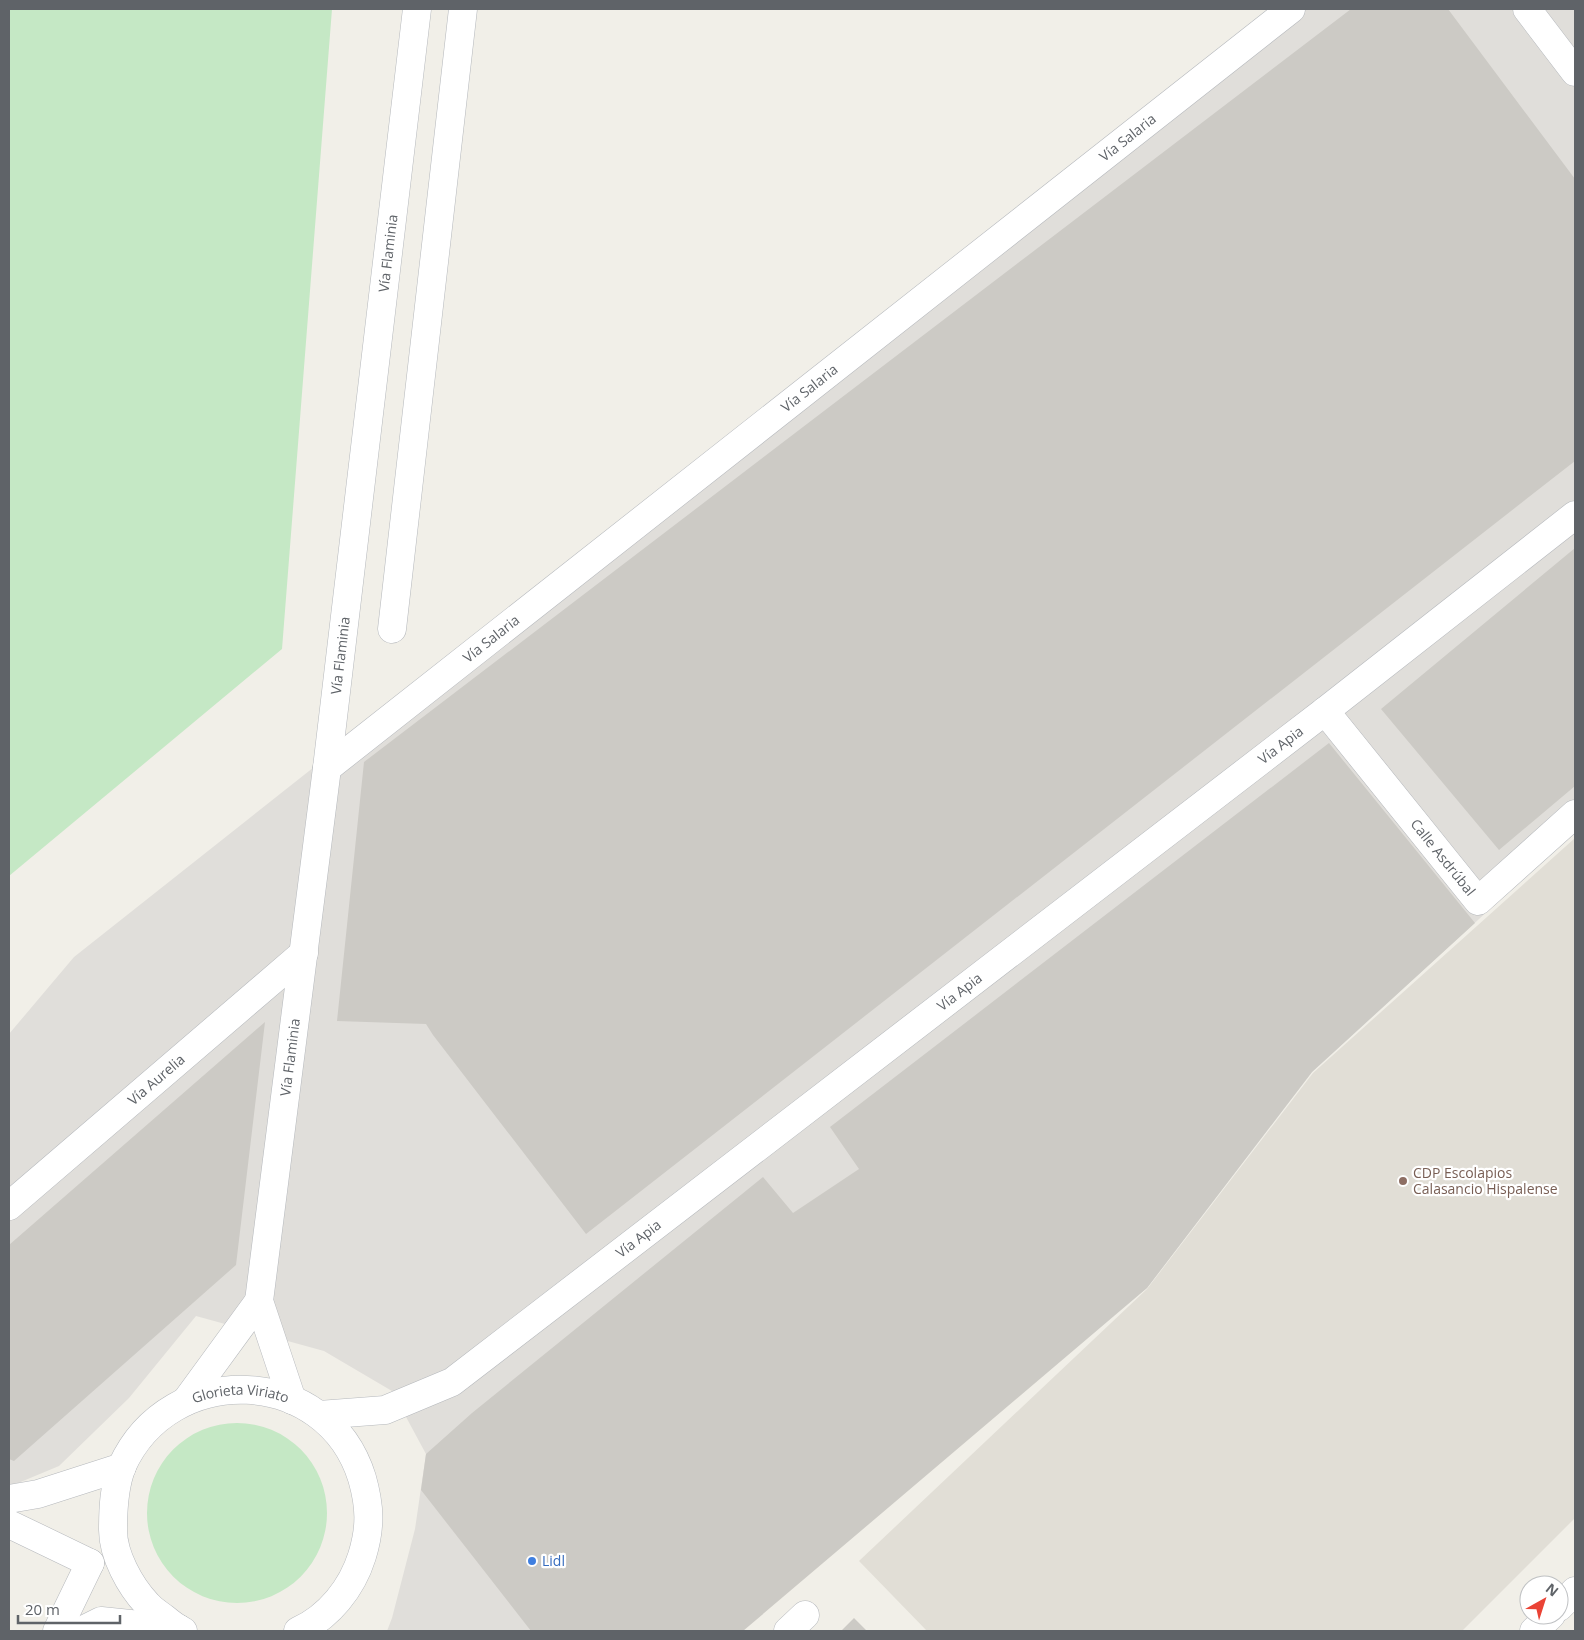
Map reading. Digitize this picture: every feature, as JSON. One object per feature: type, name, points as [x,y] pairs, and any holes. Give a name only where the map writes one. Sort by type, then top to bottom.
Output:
[{"type":"street","name":"Vía Flaminia","points":[[292,1400],[259,1301],[327,768],[417,9]]},
{"type":"street","points":[[392,629],[463,9]]},
{"type":"street","name":"Vía Salaria","points":[[327,768],[1291,9]]},
{"type":"street","points":[[1527,9],[1575,72]]},
{"type":"street","name":"Vía Apia","points":[[319,1414],[385,1410],[452,1382],[1325,711],[1575,515]]},
{"type":"street","name":"Calle Asdrúbal","points":[[1325,711],[1478,901],[1575,814]]},
{"type":"street","name":"Vía Aurelia","points":[[9,1206],[304,953]]},
{"type":"street","name":"Vía Flaminia","points":[[186,1400],[259,1301]]},
{"type":"street","name":"Glorieta Viriato","points":[[181,1630],[147,1605],[124,1572],[113,1534],[113,1500],[122,1467],[138,1440],[159,1417],[186,1400],[226,1389],[268,1391],[292,1400],[319,1414],[336,1431],[357,1463],[368,1499],[368,1537],[356,1573],[335,1604],[308,1627],[298,1631]]},
{"type":"street","points":[[9,1499],[38,1494],[122,1467]]},
{"type":"street","points":[[9,1524],[90,1563],[118,1556]]},
{"type":"street","points":[[57,1631],[90,1563]]},
{"type":"street","points":[[335,1604],[340,1631]]},
{"type":"street","points":[[81,1631],[101,1621],[181,1630]]},
{"type":"shaded area","points":[[1272,9],[1575,9],[1575,831],[1312,1072],[1147,1288],[812,1554],[734,1631],[387,1631],[415,1529],[426,1454],[392,1391],[324,1351],[196,1316],[129,1398],[59,1466],[11,1486],[9,1485],[9,1034],[74,957]]},
{"type":"shaded area","name":"CDP Escolapios Calasancio Hispalense","points":[[1575,838],[1575,1518],[1462,1631],[927,1631],[859,1561],[1147,1289],[1313,1073]]},
{"type":"green space","points":[[9,9],[332,9],[282,649],[9,876]]},
{"type":"green space","points":[[228,1423],[246,1423],[272,1429],[301,1449],[321,1478],[326,1495],[326,1531],[321,1548],[301,1577],[272,1597],[255,1602],[228,1603],[211,1600],[194,1593],[167,1570],[157,1556],[150,1539],[147,1522],[147,1504],[150,1487],[157,1470],[180,1443],[194,1433],[211,1426]]},
{"type":"building","points":[[1351,9],[1448,9],[1575,179],[1575,461],[586,1234],[426,1024],[337,1021],[364,762]]},
{"type":"building","points":[[1575,548],[1575,786],[1499,850],[1381,709]]},
{"type":"building","points":[[1329,743],[1475,923],[1312,1072],[1147,1288],[743,1631],[531,1631],[421,1490],[426,1454],[472,1413],[763,1177],[793,1213],[859,1169],[830,1127]]},
{"type":"building","points":[[265,1022],[236,1265],[14,1461],[9,1459],[9,1245]]},
{"type":"building","points":[[854,1618],[867,1631],[841,1631]]},
{"type":"place","name":"CDP Escolapios Calasancio Hispalense","points":[[1403,1181]]},
{"type":"place","name":"Lidl","points":[[532,1561]]}]
